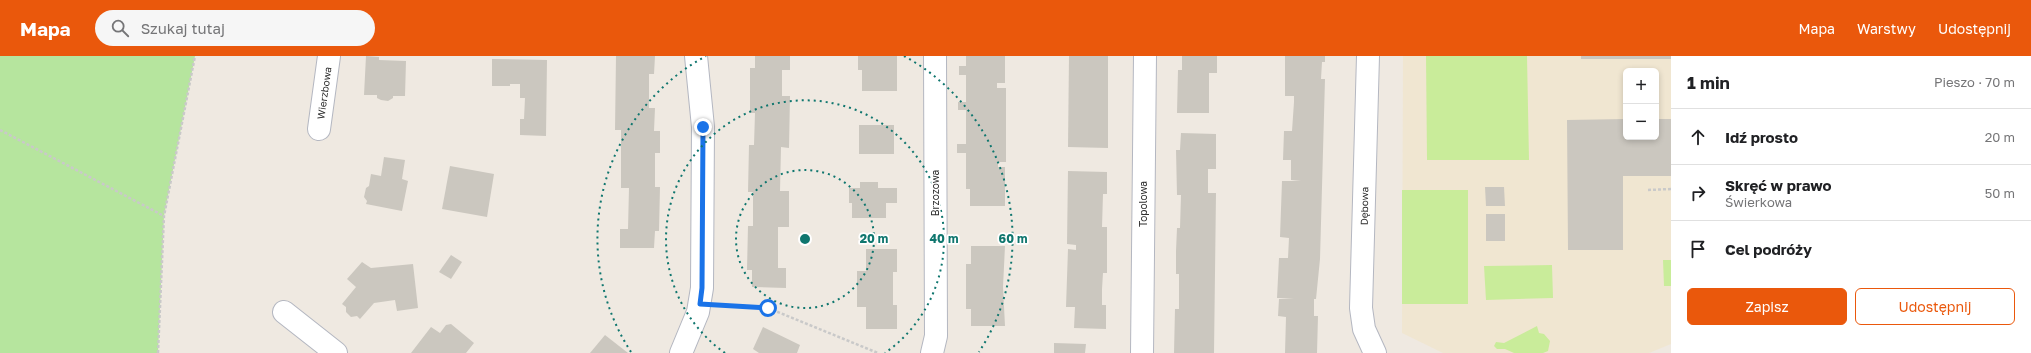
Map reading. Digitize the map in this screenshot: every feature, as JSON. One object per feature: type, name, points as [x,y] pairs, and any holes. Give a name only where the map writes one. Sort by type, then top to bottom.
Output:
[{"type":"street","name":"Wierzbowa","points":[[319,129],[329,56]]},
{"type":"street","points":[[681,353],[700,304],[702,288],[703,127],[696,56]]},
{"type":"street","name":"Brzozowa","points":[[932,353],[936,336],[935,56]]},
{"type":"street","name":"Topolowa","points":[[1142,353],[1144,56]]},
{"type":"street","name":"Dębowa","points":[[1368,56],[1361,308],[1364,329],[1375,353]]},
{"type":"street","points":[[284,312],[336,353]]},
{"type":"path","points":[[158,353],[164,216],[195,56]]},
{"type":"path","points":[[0,130],[164,216]]},
{"type":"path","points":[[1648,190],[1671,189]]},
{"type":"path","points":[[700,304],[768,308],[878,353]]},
{"type":"shaded area","points":[[1403,56],[1671,56],[1671,344],[1649,353],[1443,353],[1402,333]]},
{"type":"green space","points":[[0,56],[195,56],[164,216],[158,353],[0,353]]},
{"type":"green space","points":[[1426,56],[1527,56],[1529,160],[1427,160]]},
{"type":"green space","points":[[1402,190],[1468,190],[1468,304],[1402,304]]},
{"type":"green space","points":[[1663,260],[1671,260],[1671,286],[1664,286]]},
{"type":"green space","points":[[1552,265],[1553,298],[1486,300],[1484,266]]},
{"type":"green space","points":[[1537,326],[1539,333],[1544,334],[1550,341],[1548,351],[1543,353],[1514,353],[1505,349],[1497,349],[1494,346],[1496,342],[1504,343]]},
{"type":"building","points":[[366,56],[379,57],[379,60],[406,61],[405,96],[393,96],[393,98],[388,101],[377,98],[377,95],[364,95]]},
{"type":"building","points":[[616,56],[655,56],[654,74],[649,74],[649,108],[655,108],[654,131],[660,131],[660,153],[655,153],[655,187],[660,187],[659,231],[655,231],[654,248],[620,248],[620,229],[628,229],[629,188],[621,188],[621,130],[615,130]]},
{"type":"building","points":[[755,56],[790,56],[790,70],[782,70],[782,96],[790,96],[789,148],[781,147],[780,191],[789,191],[789,227],[778,227],[778,268],[786,268],[786,288],[752,287],[752,270],[747,270],[748,226],[753,226],[753,192],[748,192],[749,145],[754,145],[755,113],[750,113],[750,68],[755,68]]},
{"type":"building","points":[[858,56],[897,56],[897,91],[862,91],[862,70],[858,70]]},
{"type":"building","points":[[966,56],[1005,56],[1005,83],[997,83],[997,88],[1006,88],[1006,162],[998,162],[998,167],[1005,167],[1005,206],[970,206],[970,189],[966,189],[966,153],[957,153],[957,144],[966,144],[966,110],[958,110],[958,102],[966,102],[966,75],[959,75],[959,66],[966,66]]},
{"type":"building","points":[[1069,56],[1108,56],[1108,148],[1068,147]]},
{"type":"building","points":[[1182,56],[1217,56],[1217,73],[1209,73],[1209,113],[1177,113],[1178,70],[1182,70]]},
{"type":"building","points":[[1285,56],[1325,56],[1325,62],[1322,62],[1321,79],[1325,79],[1320,259],[1316,299],[1314,299],[1314,316],[1318,316],[1317,353],[1285,353],[1286,317],[1278,316],[1279,299],[1294,298],[1277,298],[1279,258],[1288,258],[1289,238],[1280,237],[1282,181],[1301,181],[1291,180],[1291,160],[1283,160],[1284,131],[1292,131],[1294,102],[1294,96],[1285,96]]},
{"type":"building","points":[[1581,56],[1671,56],[1671,59],[1581,59]]},
{"type":"building","points":[[492,59],[547,60],[546,136],[520,135],[520,119],[524,119],[525,98],[520,98],[520,84],[510,84],[510,86],[492,86]]},
{"type":"building","points":[[1623,119],[1623,140],[1659,140],[1659,119],[1671,119],[1671,176],[1623,176],[1623,250],[1568,250],[1567,120]]},
{"type":"building","points":[[859,125],[894,125],[894,154],[859,154]]},
{"type":"building","points":[[1181,133],[1216,134],[1216,169],[1208,169],[1208,193],[1216,193],[1214,353],[1174,353],[1175,309],[1179,309],[1179,274],[1176,274],[1176,251],[1177,228],[1180,228],[1181,195],[1177,195],[1176,150],[1180,150]]},
{"type":"building","points":[[384,157],[405,160],[402,179],[408,181],[402,211],[366,204],[367,201],[364,197],[366,188],[369,186],[371,174],[381,176]]},
{"type":"building","points":[[450,166],[494,174],[487,217],[442,209]]},
{"type":"building","points":[[1068,171],[1107,172],[1107,194],[1103,194],[1102,227],[1107,227],[1107,273],[1103,273],[1102,289],[1102,305],[1106,305],[1106,329],[1074,328],[1075,307],[1066,307],[1068,249],[1076,250],[1076,245],[1067,244]]},
{"type":"building","points":[[860,182],[878,182],[878,188],[897,188],[897,203],[886,203],[886,218],[852,218],[852,203],[849,203],[849,188],[860,188]]},
{"type":"building","points":[[1485,187],[1504,187],[1505,206],[1486,206]]},
{"type":"building","points":[[1486,214],[1505,214],[1505,241],[1486,241]]},
{"type":"building","points":[[971,246],[1005,246],[1003,287],[1005,326],[971,326],[971,309],[966,309],[966,264],[971,264]]},
{"type":"building","points":[[866,249],[897,249],[897,272],[893,272],[893,305],[897,305],[897,329],[866,329],[866,307],[857,307],[857,271],[866,271]]},
{"type":"building","points":[[451,255],[462,262],[451,279],[439,272]]},
{"type":"building","points":[[362,262],[371,268],[413,264],[418,308],[397,311],[395,300],[374,303],[360,319],[357,316],[351,317],[346,312],[346,307],[342,304],[356,287],[347,279]]},
{"type":"building","points":[[451,324],[474,343],[466,353],[411,353],[431,327],[440,333],[446,325]]},
{"type":"building","points":[[763,327],[800,345],[797,353],[759,353],[753,349]]},
{"type":"building","points":[[605,335],[628,353],[590,353]]},
{"type":"building","points":[[1054,343],[1086,344],[1085,353],[1054,353]]},
{"type":"route","points":[[703,127],[702,288],[700,304],[768,308]]}]
